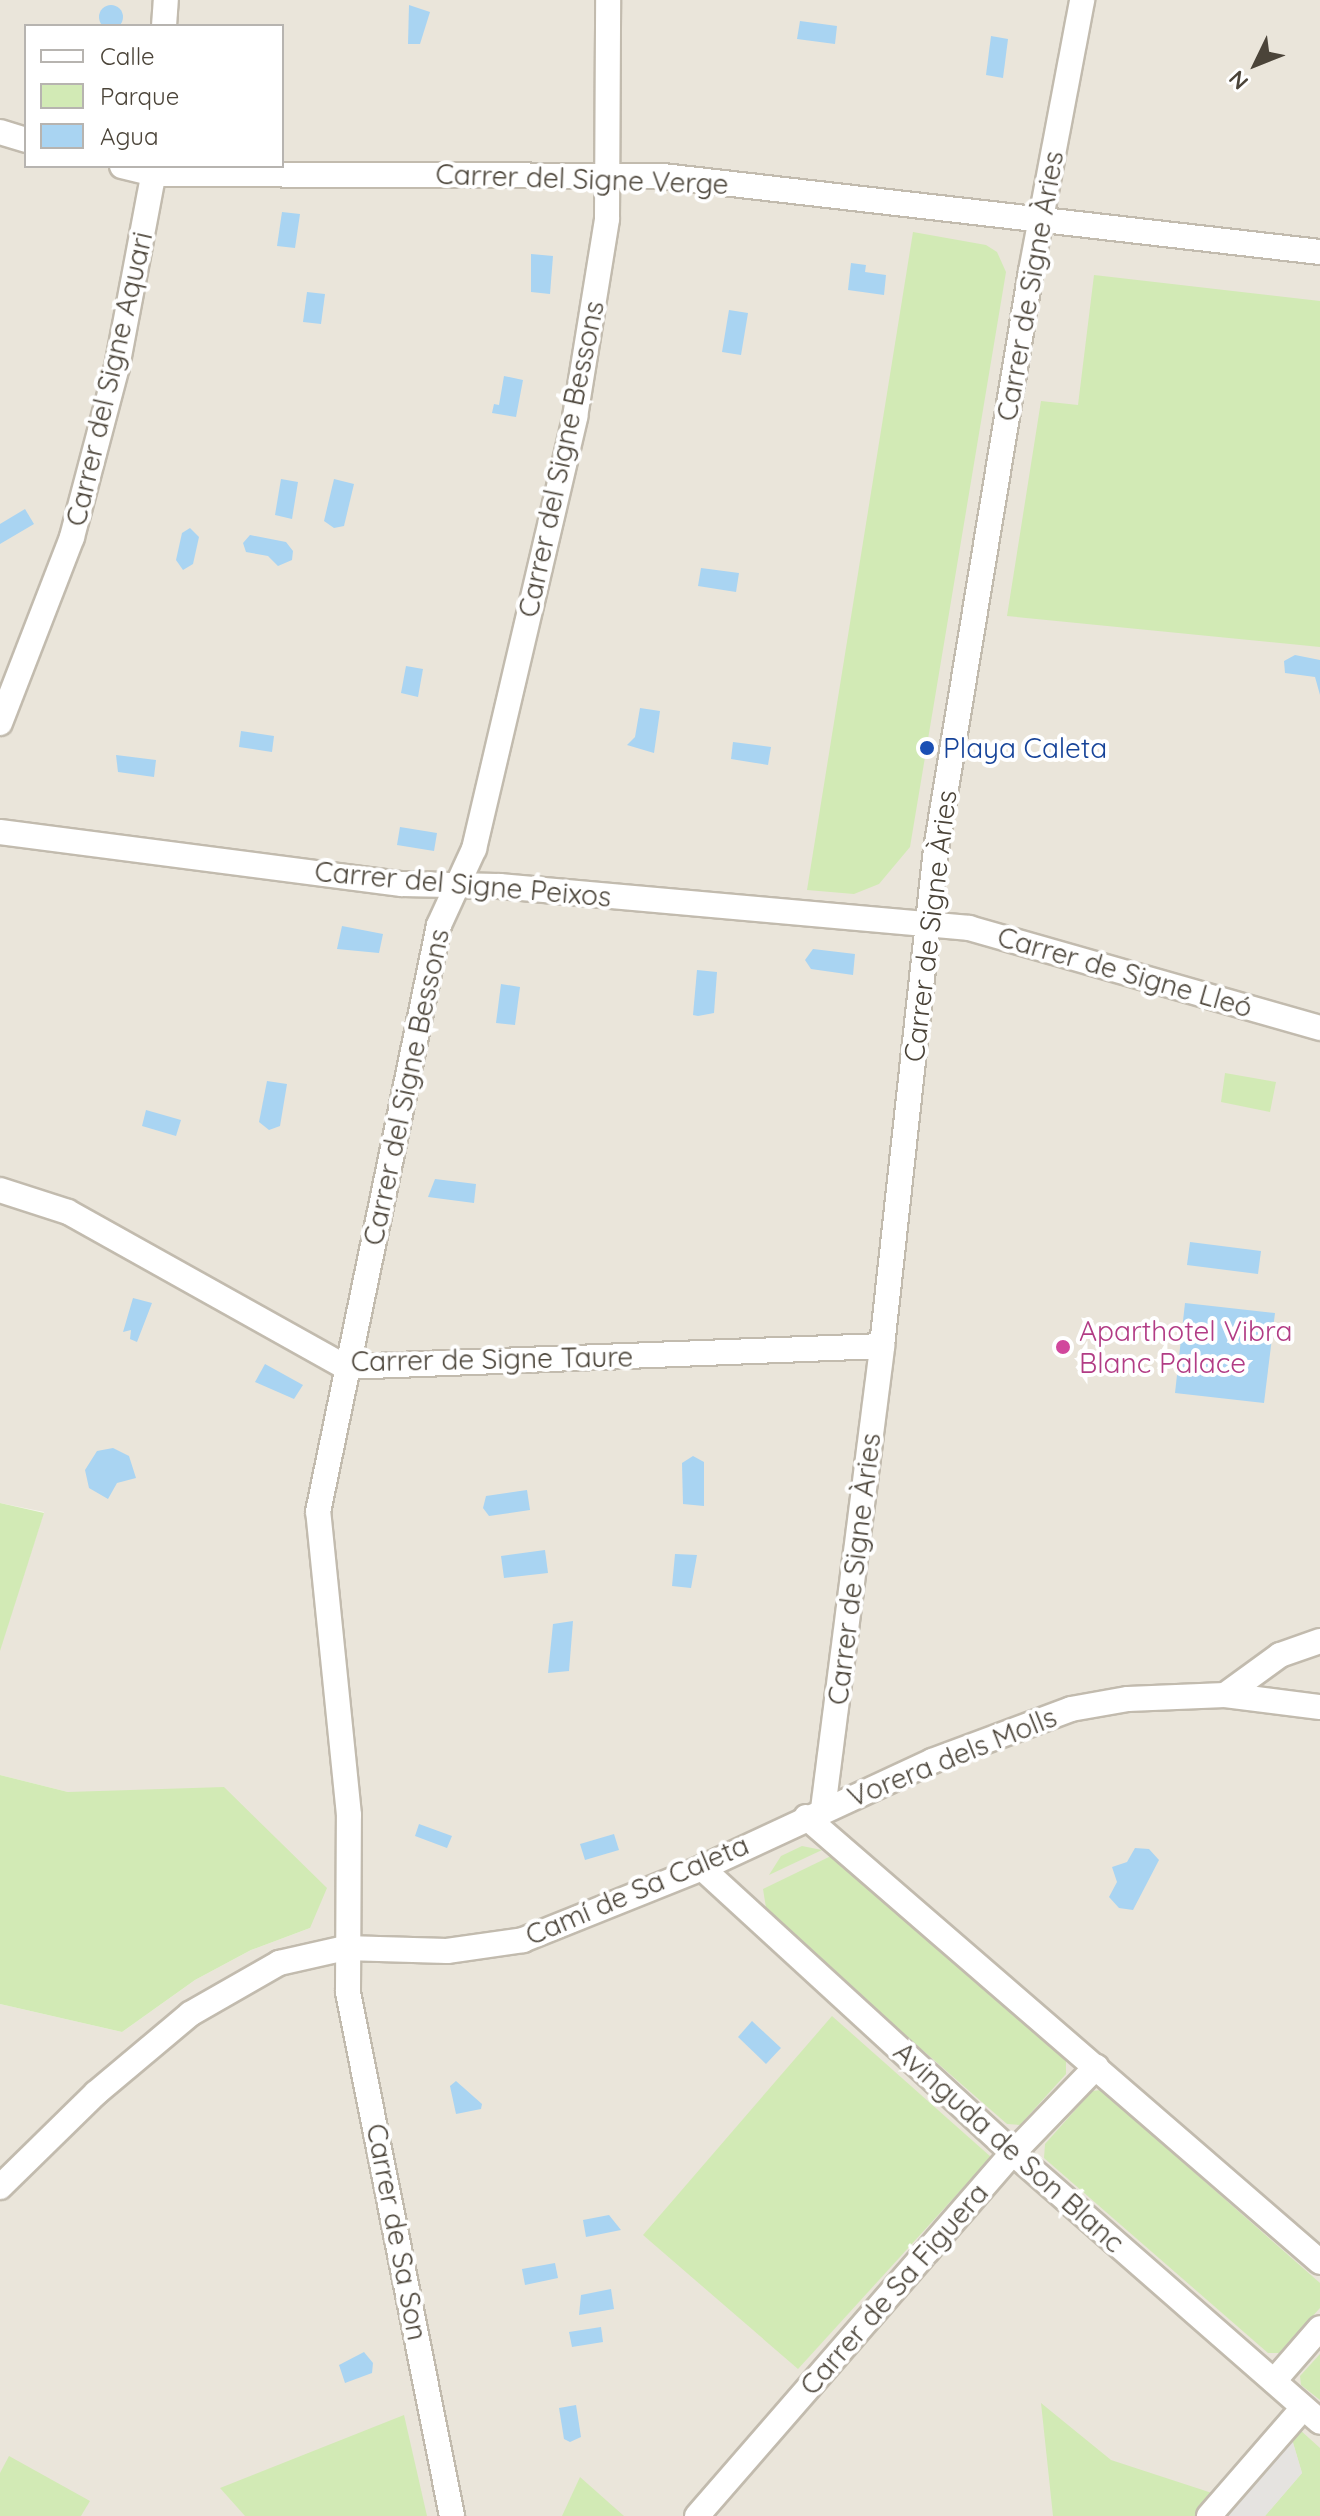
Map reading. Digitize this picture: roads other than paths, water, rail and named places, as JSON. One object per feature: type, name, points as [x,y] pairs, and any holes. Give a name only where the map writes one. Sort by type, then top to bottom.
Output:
[{"type":"street","points":[[164,24],[166,0]]},
{"type":"street","name":"Carrer del Signe Bessons","points":[[345,1948],[349,1815],[318,1512],[345,1367],[439,925],[474,849],[575,417],[607,219],[608,0]]},
{"type":"street","name":"Carrer de Signe Àries","points":[[814,1813],[882,1346],[928,922],[1040,217],[1082,0]]},
{"type":"street","points":[[0,132],[24,139]]},
{"type":"street","name":"Carrer del Signe Verge","points":[[155,170],[663,176],[1040,217],[1320,252]]},
{"type":"street","name":"Carrer del Signe Aquari","points":[[0,723],[72,537],[117,367],[155,170]]},
{"type":"street","name":"Carrer del Signe Peixos","points":[[0,832],[402,884],[928,922]]},
{"type":"street","name":"Carrer de Signe Lleó","points":[[928,922],[1046,948],[1320,1028]]},
{"type":"street","name":"Carrer de Signe Taure","points":[[0,1190],[68,1212],[345,1367],[882,1346]]},
{"type":"street","points":[[1225,1695],[1280,1655],[1320,1641]]},
{"type":"street","name":"Vorera dels Molls","points":[[814,1813],[1034,1718],[1128,1699],[1225,1695],[1320,1707]]},
{"type":"street","points":[[814,1813],[1096,2067],[1320,2262]]},
{"type":"street","name":"Camí de Sa Caleta","points":[[0,2187],[96,2093],[190,2014],[279,1963],[345,1948],[447,1951],[523,1940],[702,1868],[814,1813]]},
{"type":"street","name":"Avinguda de Son Blanc","points":[[702,1868],[1013,2153],[1312,2415]]},
{"type":"street","name":"Carrer de Sa Son","points":[[345,1948],[348,1992],[452,2516]]},
{"type":"street","name":"Carrer de Sa Figuera","points":[[697,2516],[1013,2153],[1096,2067]]},
{"type":"street","points":[[1274,2381],[1320,2328]]},
{"type":"street","points":[[1209,2516],[1312,2415]]},
{"type":"water","points":[[409,5],[430,12],[420,44],[408,44]]},
{"type":"water","points":[[107,6],[115,6],[122,13],[120,24],[102,24],[100,21],[100,13]]},
{"type":"water","points":[[800,21],[837,26],[835,44],[797,39]]},
{"type":"water","points":[[991,36],[1008,39],[1003,78],[986,75]]},
{"type":"water","points":[[282,212],[300,214],[295,248],[277,246]]},
{"type":"water","points":[[531,254],[553,256],[550,294],[531,292]]},
{"type":"water","points":[[851,263],[866,265],[865,272],[886,275],[884,295],[848,290]]},
{"type":"water","points":[[307,292],[325,294],[321,324],[303,322]]},
{"type":"water","points":[[729,310],[748,313],[741,355],[722,352]]},
{"type":"water","points":[[504,376],[523,380],[516,417],[492,413],[494,404],[499,405]]},
{"type":"water","points":[[281,479],[298,482],[292,519],[275,515]]},
{"type":"water","points":[[334,479],[354,484],[344,526],[334,528],[324,521]]},
{"type":"water","points":[[25,509],[34,524],[0,544],[0,524]]},
{"type":"water","points":[[190,528],[199,537],[193,564],[183,570],[176,560],[182,533]]},
{"type":"water","points":[[250,535],[286,542],[293,551],[292,560],[278,566],[268,556],[246,552],[243,543]]},
{"type":"water","points":[[701,568],[739,573],[736,592],[698,586]]},
{"type":"water","points":[[1295,655],[1320,660],[1320,695],[1315,677],[1285,673],[1284,661]]},
{"type":"water","points":[[406,666],[423,669],[418,697],[401,693]]},
{"type":"water","points":[[640,708],[660,711],[654,753],[627,745],[635,737]]},
{"type":"water","points":[[241,731],[274,736],[272,752],[239,747]]},
{"type":"water","points":[[733,742],[771,747],[768,765],[731,759]]},
{"type":"water","points":[[116,755],[156,760],[154,777],[118,772]]},
{"type":"water","points":[[400,827],[437,833],[434,851],[397,845]]},
{"type":"water","points":[[342,926],[383,934],[379,953],[337,949]]},
{"type":"water","points":[[813,949],[855,954],[853,975],[811,969],[805,960]]},
{"type":"water","points":[[697,970],[717,972],[714,1013],[693,1015]]},
{"type":"water","points":[[501,984],[520,987],[515,1025],[496,1023]]},
{"type":"water","points":[[267,1081],[287,1084],[280,1126],[269,1130],[259,1122]]},
{"type":"water","points":[[146,1110],[181,1120],[176,1136],[142,1126]]},
{"type":"water","points":[[435,1179],[476,1184],[474,1203],[428,1197]]},
{"type":"water","points":[[1190,1242],[1261,1251],[1258,1274],[1187,1265]]},
{"type":"water","points":[[133,1298],[152,1303],[137,1342],[130,1339],[131,1330],[123,1332]]},
{"type":"water","points":[[1185,1303],[1275,1313],[1264,1403],[1175,1393]]},
{"type":"water","points":[[265,1364],[303,1385],[294,1399],[255,1382]]},
{"type":"water","points":[[113,1448],[129,1456],[136,1478],[117,1483],[108,1499],[89,1488],[85,1470],[97,1451]]},
{"type":"water","points":[[693,1456],[704,1462],[704,1506],[683,1504],[682,1463]]},
{"type":"water","points":[[527,1490],[530,1510],[489,1516],[483,1508],[486,1496]]},
{"type":"water","points":[[545,1550],[548,1573],[504,1578],[501,1556]]},
{"type":"water","points":[[675,1554],[697,1555],[691,1588],[672,1586]]},
{"type":"water","points":[[573,1621],[569,1671],[548,1673],[553,1624]]},
{"type":"water","points":[[419,1824],[452,1836],[447,1848],[415,1836]]},
{"type":"water","points":[[614,1834],[619,1850],[585,1860],[580,1844]]},
{"type":"water","points":[[1135,1848],[1149,1849],[1159,1860],[1133,1910],[1119,1908],[1109,1897],[1117,1882],[1112,1867],[1127,1862]]},
{"type":"water","points":[[752,2021],[781,2048],[766,2064],[738,2037]]},
{"type":"water","points":[[456,2081],[482,2104],[481,2109],[456,2114],[450,2086]]},
{"type":"water","points":[[609,2215],[621,2230],[586,2237],[583,2220]]},
{"type":"water","points":[[555,2263],[558,2278],[525,2285],[522,2269]]},
{"type":"water","points":[[611,2289],[614,2309],[579,2315],[581,2295]]},
{"type":"water","points":[[601,2327],[603,2342],[572,2347],[569,2332]]},
{"type":"water","points":[[364,2352],[373,2363],[372,2373],[345,2383],[339,2365]]},
{"type":"water","points":[[576,2405],[581,2437],[570,2442],[564,2439],[559,2408]]},
{"type":"place","name":"Playa Caleta","points":[[927,748]]},
{"type":"place","name":"Aparthotel Vibra Blanc Palace","points":[[1063,1347]]}]
